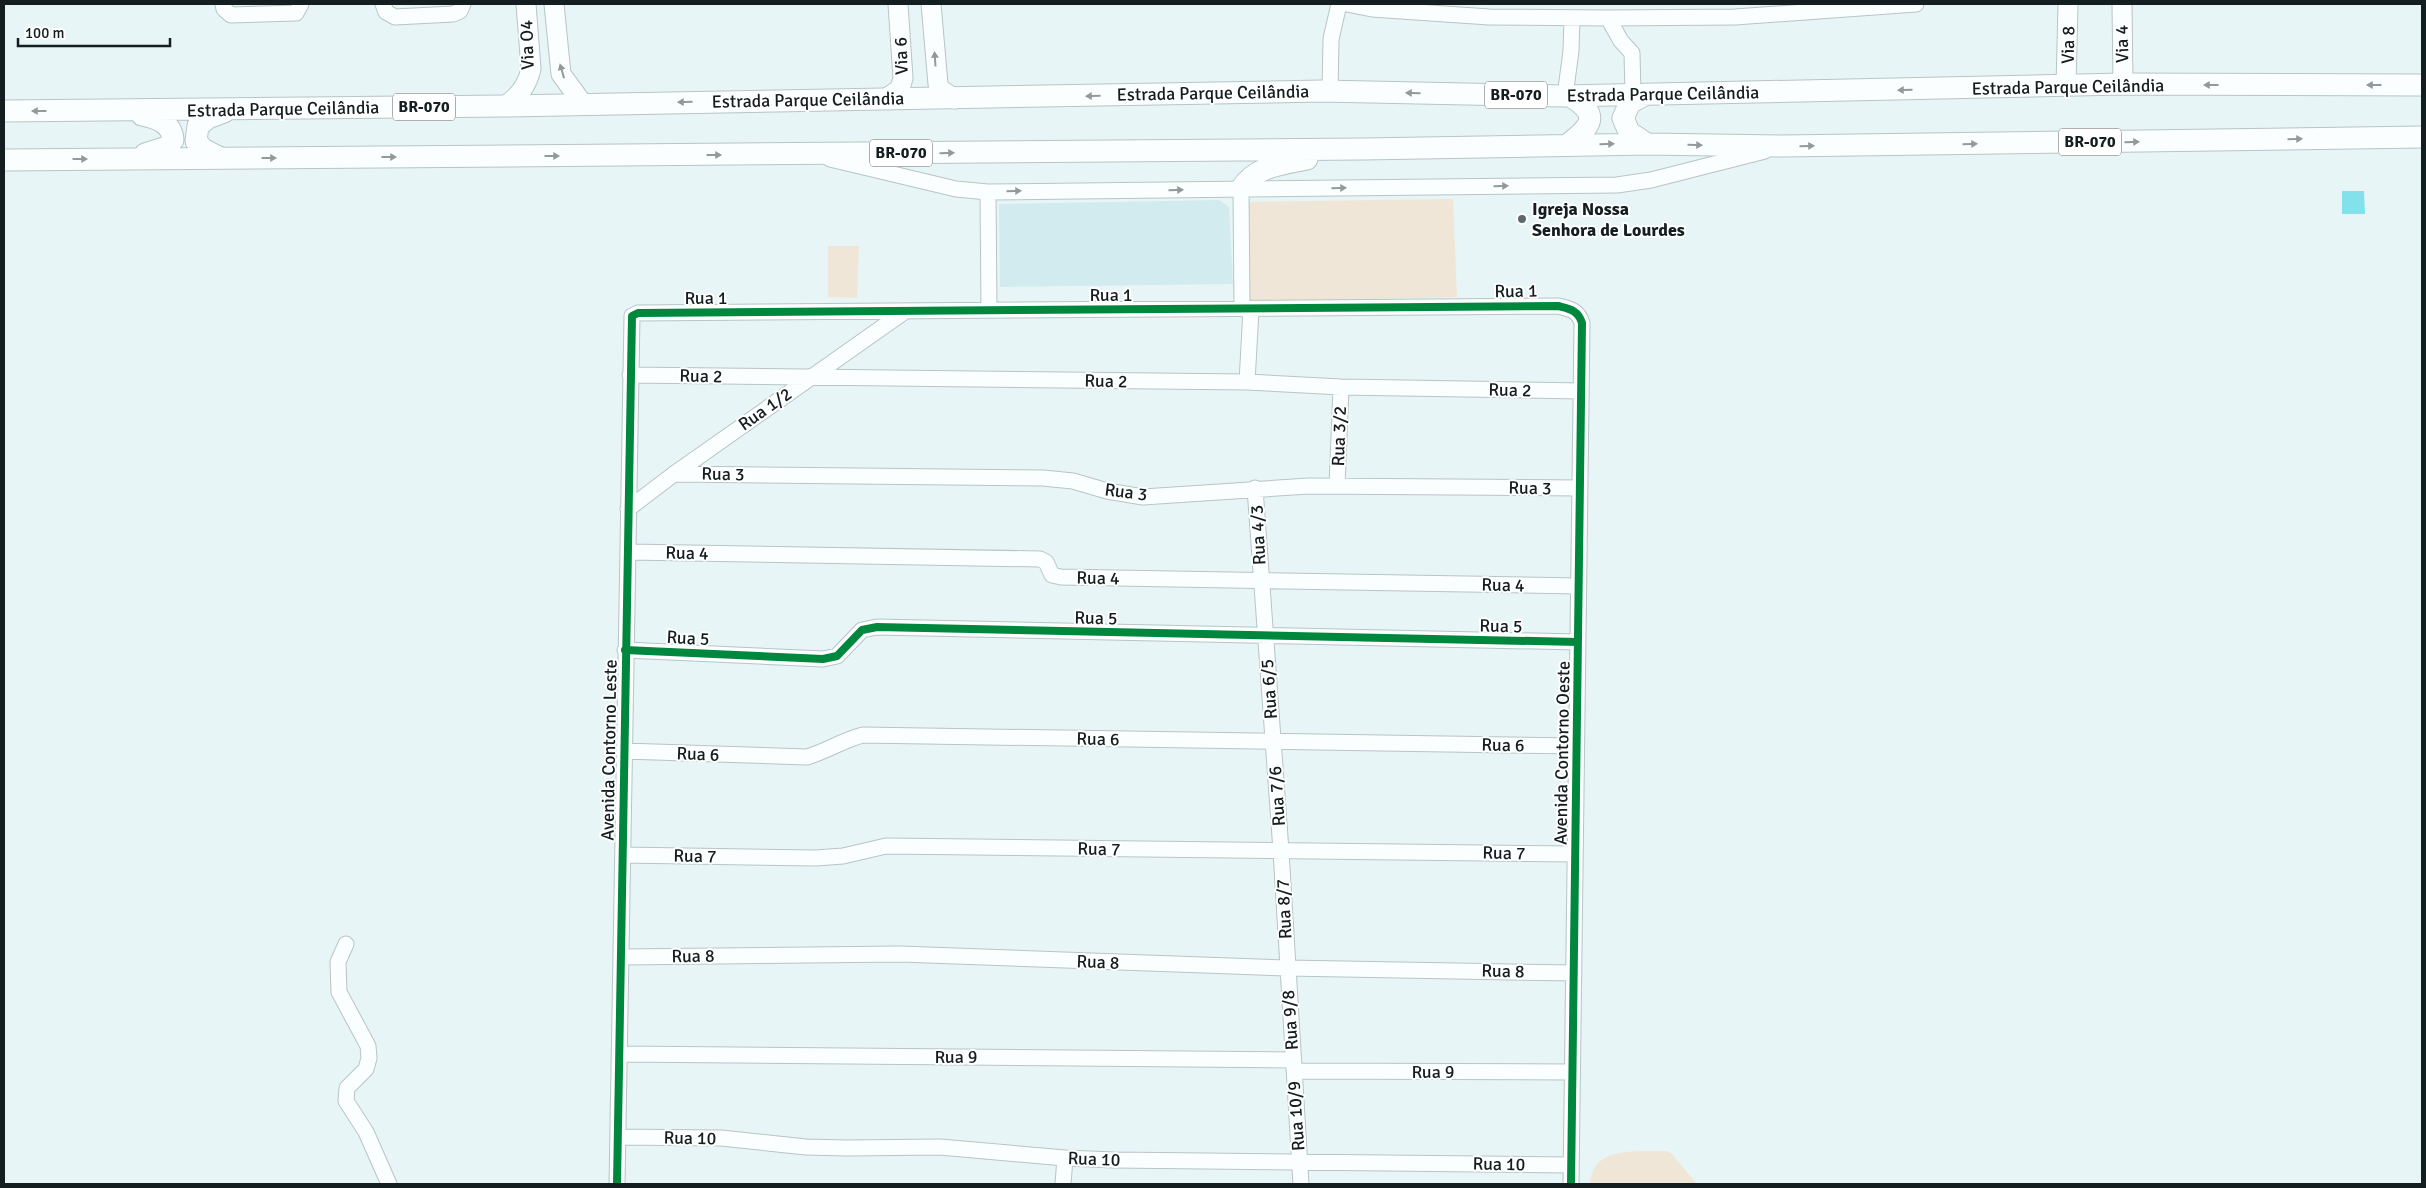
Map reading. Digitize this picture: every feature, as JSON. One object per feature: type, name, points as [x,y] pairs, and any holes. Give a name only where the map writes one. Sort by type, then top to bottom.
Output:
[{"type":"highway","name":"Estrada Parque Ceilândia","points":[[4,111],[232,110],[1330,92],[1568,96],[2123,84],[2422,85]]},
{"type":"highway","points":[[1640,94],[1630,104],[1623,118],[1629,132],[1647,144]]},
{"type":"highway","points":[[1567,145],[1587,129],[1590,120],[1590,112],[1585,106],[1568,96]]},
{"type":"highway","points":[[117,110],[152,117],[166,123],[173,133],[173,140],[167,147],[120,159]]},
{"type":"highway","points":[[220,158],[203,149],[196,141],[198,126],[208,118],[232,110]]},
{"type":"highway","name":"BR-070","points":[[4,160],[1363,149],[1647,144],[1783,146],[2422,138]]},
{"type":"highway","points":[[1241,189],[1245,182],[1261,170],[1363,149]]},
{"type":"main road","name":"Via O4","points":[[505,106],[517,97],[528,79],[530,69],[526,4]]},
{"type":"main road","name":"Via O4","points":[[554,4],[561,74],[583,104]]},
{"type":"main road","name":"Via 6","points":[[885,99],[900,89],[904,78],[898,4]]},
{"type":"main road","name":"Via 6","points":[[931,4],[938,84],[940,89],[955,99]]},
{"type":"main road","name":"Via 8","points":[[2066,86],[2068,4]]},
{"type":"main road","name":"Via 4","points":[[2122,4],[2123,84]]},
{"type":"street","points":[[223,4],[224,9],[231,15],[296,13],[301,4]]},
{"type":"street","points":[[383,4],[386,12],[395,17],[453,14],[460,11],[464,4]]},
{"type":"street","points":[[1330,92],[1331,38],[1339,4]]},
{"type":"street","points":[[1347,4],[1372,9],[1489,10],[1572,18],[1590,11],[1608,18],[1735,17],[1916,4]]},
{"type":"street","points":[[1568,96],[1572,18]]},
{"type":"street","points":[[1608,18],[1621,41],[1632,53],[1640,94]]},
{"type":"street","points":[[812,154],[956,189],[988,192],[1617,185],[1651,180],[1783,146]]},
{"type":"street","points":[[1241,189],[1248,382]]},
{"type":"street","points":[[988,192],[988,310]]},
{"type":"street","name":"Rua 1","points":[[632,316],[638,313],[1246,310],[1558,306],[1580,314],[1582,323]]},
{"type":"street","name":"Rua 1/2","points":[[628,509],[674,474],[904,312]]},
{"type":"street","name":"Avenida Contorno Leste","points":[[617,1184],[632,316]]},
{"type":"street","name":"Avenida Contorno Oeste","points":[[1571,1184],[1582,323]]},
{"type":"street","name":"Rua 2","points":[[630,375],[1248,382],[1341,387],[1581,391]]},
{"type":"street","name":"Rua 3/2","points":[[1337,486],[1341,387]]},
{"type":"street","name":"Rua 3","points":[[674,474],[1043,478],[1073,481],[1108,491],[1143,497],[1256,488],[1337,486],[1580,488]]},
{"type":"street","name":"Rua 4/3","points":[[1256,488],[1260,581],[1265,637]]},
{"type":"street","name":"Rua 4","points":[[628,552],[1040,559],[1046,562],[1052,575],[1061,577],[1578,586]]},
{"type":"street","name":"Rua 5","points":[[625,650],[823,659],[837,656],[862,630],[877,627],[1265,637],[1578,642]]},
{"type":"street","name":"Rua 6/5","points":[[1265,637],[1273,742]]},
{"type":"street","name":"Rua 6","points":[[624,751],[807,757],[827,751],[844,739],[863,735],[1576,746]]},
{"type":"street","name":"Rua 7/6","points":[[1273,742],[1281,851]]},
{"type":"street","name":"Rua 7","points":[[623,855],[816,858],[843,856],[886,846],[1576,854]]},
{"type":"street","name":"Rua 8/7","points":[[1281,851],[1287,968]]},
{"type":"street","points":[[346,944],[338,962],[339,992],[368,1046],[369,1058],[366,1069],[348,1088],[346,1101],[366,1132],[389,1184]]},
{"type":"street","name":"Rua 8","points":[[622,957],[910,954],[1287,968],[1574,972]]},
{"type":"street","name":"Rua 9/8","points":[[1287,968],[1293,1066]]},
{"type":"street","name":"Rua 9","points":[[620,1054],[1572,1072]]},
{"type":"street","name":"Rua 10/9","points":[[1293,1066],[1301,1184]]},
{"type":"street","name":"Rua 10","points":[[618,1136],[721,1138],[806,1147],[940,1147],[1065,1158],[1571,1165]]},
{"type":"street","points":[[1063,1184],[1065,1158]]},
{"type":"shaded area","points":[[1453,199],[1457,297],[1250,302],[1242,202]]},
{"type":"shaded area","points":[[1219,200],[1229,207],[1233,284],[1000,287],[999,204]]},
{"type":"shaded area","points":[[828,246],[859,246],[857,298],[828,297]]},
{"type":"shaded area","points":[[1666,1151],[1671,1153],[1697,1184],[1590,1184],[1593,1171],[1599,1163],[1608,1157],[1618,1153]]},
{"type":"water","points":[[2342,191],[2364,191],[2365,214],[2342,214]]},
{"type":"cycle path","points":[[617,1184],[632,316],[638,313],[1558,306],[1570,309],[1576,313],[1582,323],[1571,1184]]},
{"type":"cycle path","points":[[625,650],[823,659],[837,656],[862,630],[877,627],[1578,642]]},
{"type":"place","name":"Igreja Nossa Senhora de Lourdes","points":[[1522,219]]}]
